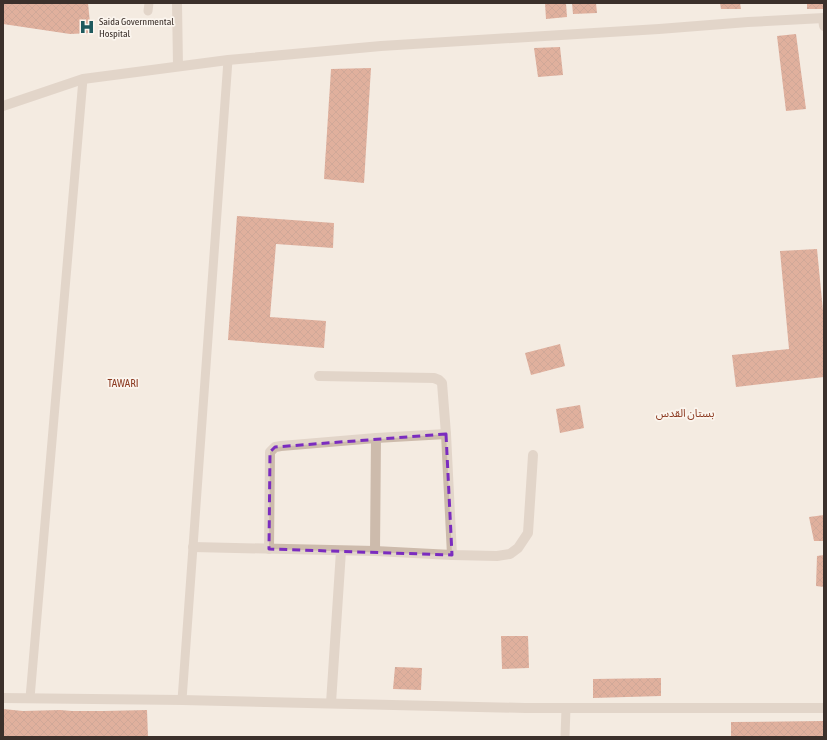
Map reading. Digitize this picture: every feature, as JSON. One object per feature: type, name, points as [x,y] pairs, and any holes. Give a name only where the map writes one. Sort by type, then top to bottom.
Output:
[{"type":"street","points":[[177,3],[178,66]]},
{"type":"street","points":[[3,106],[82,79],[228,60],[381,46],[659,30],[748,22],[824,21]]},
{"type":"street","points":[[319,376],[434,378],[442,383],[452,555]]},
{"type":"street","points":[[269,549],[270,452],[275,448],[281,446],[376,438],[446,434]]},
{"type":"street","points":[[375,551],[376,438]]},
{"type":"street","points":[[193,547],[375,551],[497,556],[510,554],[518,548],[528,532],[534,456]]},
{"type":"street","points":[[331,703],[341,550]]},
{"type":"street","points":[[3,698],[182,700],[517,708],[824,708]]},
{"type":"lane","points":[[182,700],[228,60]]},
{"type":"lane","points":[[30,698],[82,79]]},
{"type":"lane","points":[[565,737],[566,708]]},
{"type":"highlighted area","points":[[446,434],[452,555],[269,549],[270,452],[275,447]]},
{"type":"building","points":[[3,3],[88,3],[91,33],[70,34],[3,24]]},
{"type":"building","points":[[545,3],[566,3],[567,17],[546,19]]},
{"type":"building","points":[[572,3],[596,3],[597,13],[573,14]]},
{"type":"building","points":[[720,3],[740,3],[741,9],[721,9]]},
{"type":"building","points":[[807,3],[824,3],[824,9],[807,9]]},
{"type":"building","points":[[796,34],[806,109],[786,111],[777,36]]},
{"type":"building","points":[[560,47],[563,75],[538,77],[534,48]]},
{"type":"building","points":[[371,68],[364,183],[324,179],[331,69]]},
{"type":"building","points":[[237,216],[334,223],[333,248],[276,244],[270,317],[326,321],[324,348],[228,340]]},
{"type":"building","points":[[817,249],[824,321],[824,377],[736,387],[732,355],[789,349],[780,251]]},
{"type":"building","points":[[560,344],[565,366],[531,375],[525,353]]},
{"type":"building","points":[[580,405],[584,428],[560,433],[556,409]]},
{"type":"building","points":[[824,515],[824,541],[814,541],[809,517]]},
{"type":"building","points":[[824,555],[824,587],[816,586],[817,556]]},
{"type":"building","points":[[501,636],[528,636],[529,668],[502,669]]},
{"type":"building","points":[[395,667],[422,668],[421,690],[393,689]]},
{"type":"building","points":[[661,678],[661,696],[593,698],[593,679]]},
{"type":"building","points":[[3,709],[23,711],[147,710],[148,737],[3,737]]},
{"type":"building","points":[[823,721],[823,737],[731,737],[731,722]]},
{"type":"place","name":"Saida Governmental Hospital","points":[[87,27]]},
{"type":"district","name":"TAWARI","points":[[123,383]]},
{"type":"district","name":"بستان القدس","points":[[685,413]]}]
